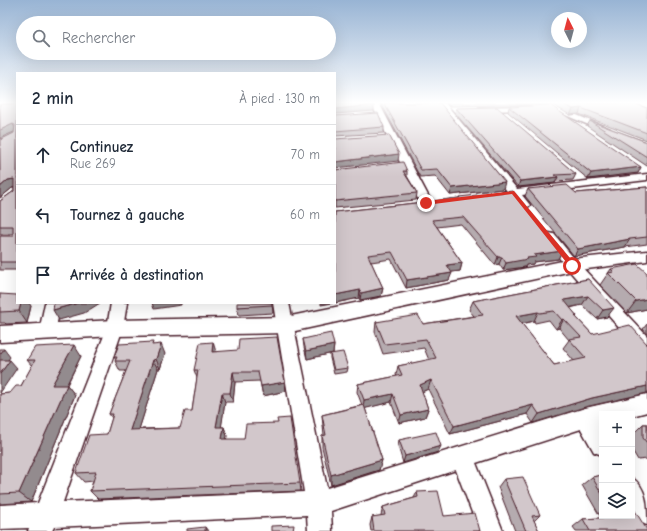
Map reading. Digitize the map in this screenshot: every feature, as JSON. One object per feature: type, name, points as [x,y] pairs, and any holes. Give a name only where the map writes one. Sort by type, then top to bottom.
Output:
[{"type":"street","points":[[385,128],[401,164],[426,203]]},
{"type":"street","points":[[463,128],[533,217]]},
{"type":"street","points":[[605,128],[618,133]]},
{"type":"street","points":[[0,135],[16,135]]},
{"type":"street","points":[[0,144],[16,136]]},
{"type":"street","points":[[492,195],[585,184],[645,173]]},
{"type":"street","points":[[573,174],[585,184]]},
{"type":"street","points":[[411,205],[440,201]]},
{"type":"street","points":[[543,229],[572,266],[647,348]]},
{"type":"street","points":[[0,334],[115,328],[286,325],[572,266],[647,256]]},
{"type":"street","points":[[47,332],[53,304]]},
{"type":"street","points":[[44,523],[115,328],[119,304]]},
{"type":"street","points":[[281,304],[318,503],[320,531]]},
{"type":"street","points":[[0,517],[44,523],[318,503],[584,418],[647,403]]},
{"type":"street","points":[[584,418],[599,440]]},
{"type":"street","points":[[462,457],[491,531]]},
{"type":"street","points":[[635,495],[647,513]]},
{"type":"building","points":[[15,128],[16,128],[16,262],[0,262],[0,236],[13,236],[13,226],[0,226],[0,201],[14,191],[14,179],[8,180],[0,187],[0,140],[14,133]]},
{"type":"building","points":[[336,128],[374,128],[336,131]]},
{"type":"building","points":[[398,128],[460,128],[505,182],[452,188],[437,169],[421,170]]},
{"type":"building","points":[[473,128],[522,128],[576,174],[555,175],[558,177],[520,181]]},
{"type":"building","points":[[535,128],[583,128],[641,167],[591,173]]},
{"type":"building","points":[[601,128],[608,128],[647,142],[647,157]]},
{"type":"building","points":[[633,128],[647,128],[647,133]]},
{"type":"building","points":[[389,135],[399,154],[336,162],[336,139]]},
{"type":"building","points":[[403,162],[407,171],[403,171],[417,193],[336,201],[336,170]]},
{"type":"building","points":[[567,185],[576,193],[647,187],[647,237],[578,249],[528,189]]},
{"type":"building","points":[[513,191],[562,251],[534,255],[536,257],[506,263],[502,257],[498,257],[463,217],[432,220],[462,263],[447,265],[452,273],[407,280],[392,252],[368,255],[383,288],[361,293],[360,290],[336,295],[336,212],[460,198],[459,197]]},
{"type":"building","points":[[637,264],[647,273],[647,299],[636,301],[608,273],[614,272],[611,269]]},
{"type":"building","points":[[588,279],[614,308],[603,310],[588,296],[564,300],[577,316],[575,316],[592,334],[630,325],[647,344],[647,386],[592,398],[539,414],[533,405],[454,426],[431,380],[420,385],[428,409],[401,415],[393,394],[364,400],[358,384],[402,375],[398,366],[436,358],[426,339],[385,344],[376,322],[418,315],[423,324],[483,315],[473,301]],"holes":[[[554,311],[562,320],[564,319],[581,337],[569,339],[586,358],[554,365],[516,316]]]},
{"type":"building","points":[[0,294],[16,295],[16,304],[21,304],[19,311],[0,312]]},
{"type":"building","points":[[54,304],[74,304],[53,310]]},
{"type":"building","points":[[237,304],[272,304],[272,305],[237,307]]},
{"type":"building","points":[[331,333],[334,345],[306,351],[303,339]]},
{"type":"building","points":[[277,337],[285,382],[261,386],[258,372],[233,372],[230,393],[222,393],[216,427],[224,427],[222,439],[244,439],[246,424],[278,423],[277,419],[290,418],[300,483],[90,491],[96,472],[76,473],[89,435],[107,434],[113,414],[109,414],[130,361],[115,361],[117,357],[114,357],[119,344],[153,342],[152,345],[161,344],[156,359],[153,360],[130,430],[180,428],[185,411],[192,411],[198,370],[194,370],[200,343],[213,342],[212,352],[238,350],[239,339]]},
{"type":"building","points":[[74,345],[52,385],[67,385],[19,493],[0,494],[0,394],[10,393],[16,386],[21,386],[35,360],[27,360],[35,347]]},
{"type":"building","points":[[343,352],[348,368],[334,370],[330,354]]},
{"type":"building","points":[[0,360],[10,360],[0,374]]},
{"type":"building","points":[[364,405],[382,460],[331,475],[322,436],[326,435],[322,415]]},
{"type":"building","points":[[643,424],[647,424],[647,443],[643,438]]},
{"type":"building","points":[[436,432],[441,446],[405,456],[399,440]]},
{"type":"building","points":[[599,476],[599,489],[592,477]]},
{"type":"building","points":[[523,477],[540,515],[532,516],[539,531],[526,531],[504,479]]},
{"type":"building","points":[[438,491],[444,516],[475,513],[480,531],[374,531],[372,517],[385,515],[383,507],[418,497],[417,492]]},
{"type":"building","points":[[635,511],[647,531],[590,531],[583,519],[635,519]]},
{"type":"building","points":[[294,525],[293,531],[271,531],[271,526]]},
{"type":"building","points":[[205,527],[205,531],[187,531],[187,529]]},
{"type":"route","points":[[426,203],[514,193],[572,266]]}]
